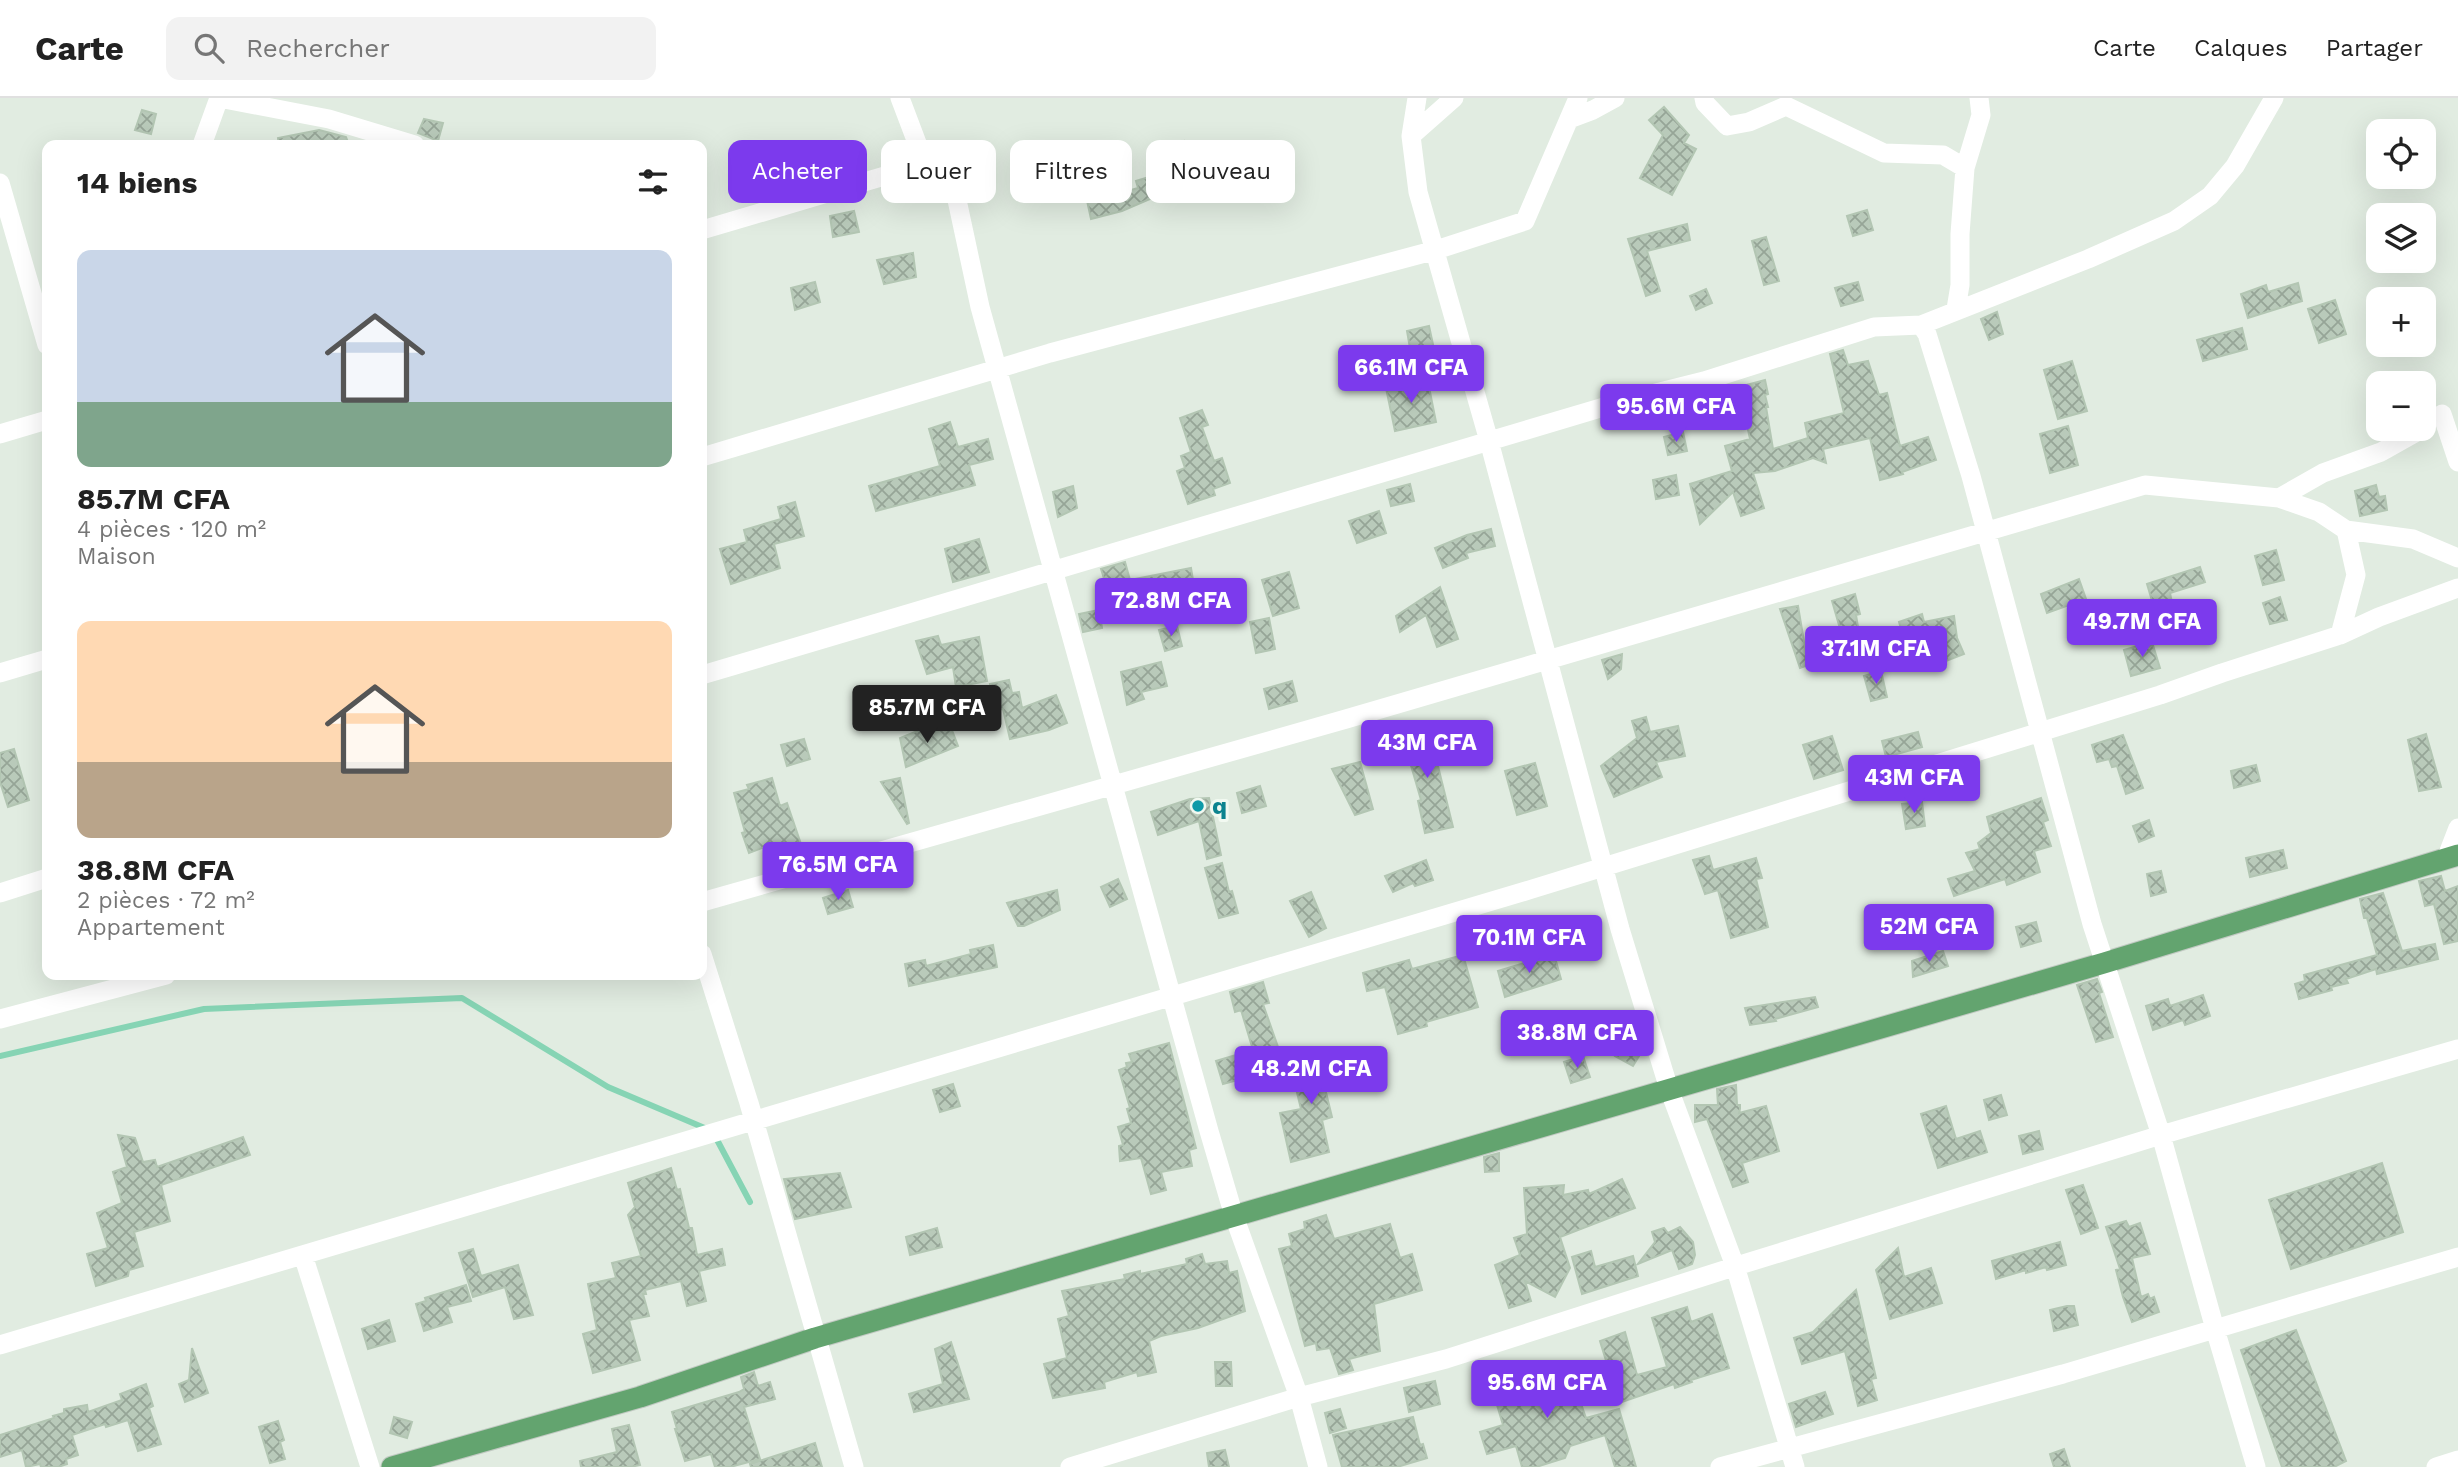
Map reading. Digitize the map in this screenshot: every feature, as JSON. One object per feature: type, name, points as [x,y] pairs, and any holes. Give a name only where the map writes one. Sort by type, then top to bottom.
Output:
[{"type":"main road","points":[[392,1467],[640,1397],[815,1338],[2104,963],[2452,857]]},
{"type":"street","points":[[204,140],[219,98],[329,119],[398,140]]},
{"type":"street","points":[[900,98],[916,140]]},
{"type":"street","points":[[1417,98],[1411,136],[1419,192],[1620,929],[1669,1089],[1735,1266],[1795,1467]]},
{"type":"street","points":[[1411,136],[1454,98]]},
{"type":"street","points":[[707,456],[997,369],[1436,250],[1525,221],[1578,98]]},
{"type":"street","points":[[1569,119],[1615,98]]},
{"type":"street","points":[[1704,98],[1705,103],[1727,126],[1749,122],[1786,106],[1884,153],[1944,155],[1965,168]]},
{"type":"street","points":[[1956,309],[1960,285],[1960,234],[1965,168],[1981,115],[1979,98]]},
{"type":"street","points":[[707,674],[1624,401],[1704,381],[1874,327],[1921,325],[2088,259],[2174,221],[2210,197],[2235,166],[2274,98]]},
{"type":"street","points":[[707,229],[881,177]]},
{"type":"street","points":[[0,183],[42,328]]},
{"type":"street","points":[[957,203],[979,307],[1234,1216],[1299,1397],[1318,1467]]},
{"type":"street","points":[[1921,325],[1927,334],[1952,412],[2104,963],[2161,1135],[2256,1467]]},
{"type":"street","points":[[2450,410],[2458,462]]},
{"type":"street","points":[[0,434],[42,421]]},
{"type":"street","points":[[2279,498],[2323,473],[2381,452],[2400,441]]},
{"type":"street","points":[[707,901],[1113,786],[2145,485],[2279,498],[2319,512],[2346,530],[2413,539],[2458,558]]},
{"type":"street","points":[[2340,635],[2356,575],[2346,530]]},
{"type":"street","points":[[0,1345],[1604,866],[2040,732],[2340,635],[2379,617],[2458,588]]},
{"type":"street","points":[[0,673],[42,660]]},
{"type":"street","points":[[2452,857],[2458,828]]},
{"type":"street","points":[[0,893],[42,880]]},
{"type":"street","points":[[707,970],[854,1467]]},
{"type":"street","points":[[0,1020],[148,980]]},
{"type":"street","points":[[1070,1467],[1299,1397],[1446,1359],[1735,1266],[2161,1135],[2458,1049]]},
{"type":"street","points":[[303,1255],[370,1467]]},
{"type":"street","points":[[1720,1467],[2063,1374],[2458,1257]]},
{"type":"street","points":[[2435,1467],[2458,1460]]},
{"type":"building","points":[[1664,107],[1689,135],[1684,143],[1696,149],[1672,195],[1640,178],[1663,135],[1649,120]]},
{"type":"building","points":[[142,110],[156,114],[151,134],[135,130]]},
{"type":"building","points":[[424,119],[443,123],[438,140],[418,133]]},
{"type":"building","points":[[319,130],[346,137],[347,140],[278,140]]},
{"type":"building","points":[[1146,178],[1146,201],[1122,211],[1091,219],[1088,203],[1132,203],[1132,190],[1138,188],[1136,181]]},
{"type":"building","points":[[1867,210],[1873,230],[1853,236],[1847,216]]},
{"type":"building","points":[[854,211],[859,232],[833,237],[830,216]]},
{"type":"building","points":[[1687,224],[1690,240],[1647,251],[1660,291],[1646,296],[1628,239]]},
{"type":"building","points":[[1766,237],[1779,281],[1764,285],[1752,241]]},
{"type":"building","points":[[913,253],[916,277],[884,284],[877,260]]},
{"type":"building","points":[[815,282],[820,302],[795,310],[791,288]]},
{"type":"building","points":[[1858,282],[1863,300],[1841,306],[1835,288]]},
{"type":"building","points":[[2298,283],[2302,301],[2248,318],[2241,294],[2266,285],[2268,292]]},
{"type":"building","points":[[1706,289],[1712,303],[1696,310],[1690,296]]},
{"type":"building","points":[[2335,300],[2346,334],[2319,343],[2308,309]]},
{"type":"building","points":[[1997,312],[2003,334],[1989,340],[1981,319]]},
{"type":"building","points":[[1429,326],[1434,349],[1411,354],[1407,331]]},
{"type":"building","points":[[2242,328],[2247,349],[2203,361],[2197,340]]},
{"type":"building","points":[[1843,350],[1848,365],[1868,361],[1879,395],[1887,393],[1900,446],[1928,437],[1936,460],[1880,480],[1870,438],[1823,449],[1826,463],[1813,458],[1775,471],[1753,473],[1764,508],[1741,516],[1733,492],[1700,524],[1690,484],[1732,471],[1725,446],[1750,439],[1739,387],[1765,380],[1768,394],[1765,395],[1766,407],[1773,449],[1808,438],[1805,423],[1844,413],[1830,354]]},
{"type":"building","points":[[2072,361],[2087,411],[2058,419],[2044,370]]},
{"type":"building","points":[[1421,380],[1429,387],[1436,422],[1395,431],[1386,388]]},
{"type":"building","points":[[1202,410],[1208,425],[1202,427],[1214,461],[1222,458],[1230,483],[1213,489],[1215,495],[1188,504],[1177,471],[1185,468],[1181,456],[1191,452],[1180,418]]},
{"type":"building","points":[[950,422],[958,447],[988,439],[993,459],[969,465],[975,485],[876,511],[869,486],[940,466],[929,429]]},
{"type":"building","points":[[2068,426],[2078,465],[2050,473],[2040,434]]},
{"type":"building","points":[[1683,432],[1687,451],[1668,455],[1664,437]]},
{"type":"building","points":[[1676,475],[1679,495],[1656,499],[1653,480]]},
{"type":"building","points":[[1410,484],[1414,501],[1391,506],[1387,490]]},
{"type":"building","points":[[2376,485],[2379,497],[2385,496],[2387,510],[2360,516],[2355,491]]},
{"type":"building","points":[[1073,486],[1077,508],[1058,517],[1053,492]]},
{"type":"building","points":[[795,502],[804,536],[774,544],[780,568],[731,584],[720,549],[747,542],[744,530],[781,519],[778,507]]},
{"type":"building","points":[[1379,511],[1386,533],[1357,543],[1349,521]]},
{"type":"building","points":[[1491,529],[1495,546],[1466,553],[1468,558],[1443,568],[1435,548]]},
{"type":"building","points":[[979,539],[989,572],[953,582],[945,549]]},
{"type":"building","points":[[2276,550],[2284,580],[2263,585],[2255,556]]},
{"type":"building","points":[[1125,562],[1130,580],[1191,568],[1194,586],[1141,596],[1143,607],[1114,611],[1101,569]]},
{"type":"building","points":[[2200,567],[2205,582],[2170,593],[2176,622],[2155,627],[2152,612],[2155,611],[2147,584]]},
{"type":"building","points":[[1289,572],[1299,608],[1273,616],[1262,580]]},
{"type":"building","points":[[2079,579],[2086,599],[2047,613],[2041,594]]},
{"type":"building","points":[[1440,587],[1458,639],[1437,647],[1426,615],[1400,632],[1396,616]]},
{"type":"building","points":[[1855,594],[1860,614],[1856,615],[1862,651],[1847,653],[1832,601]]},
{"type":"building","points":[[2280,597],[2287,620],[2270,624],[2263,603]]},
{"type":"building","points":[[1798,606],[1808,665],[1800,668],[1780,609]]},
{"type":"building","points":[[1099,610],[1102,628],[1083,632],[1079,614]]},
{"type":"building","points":[[1922,614],[1924,622],[1954,616],[1957,638],[1964,654],[1941,663],[1934,637],[1906,646],[1899,622]]},
{"type":"building","points":[[1269,618],[1275,649],[1256,653],[1250,622]]},
{"type":"building","points":[[1177,626],[1182,646],[1165,651],[1159,630]]},
{"type":"building","points":[[938,636],[941,645],[979,637],[987,681],[956,687],[953,667],[927,674],[916,641]]},
{"type":"building","points":[[2152,642],[2160,668],[2131,676],[2124,650]]},
{"type":"building","points":[[1622,654],[1621,669],[1608,679],[1602,660]]},
{"type":"building","points":[[1161,662],[1167,686],[1141,692],[1144,699],[1127,705],[1121,672]]},
{"type":"building","points":[[1881,671],[1887,697],[1871,701],[1864,676]]},
{"type":"building","points":[[1009,680],[1012,693],[1019,692],[1022,708],[1056,695],[1067,723],[1010,739],[1003,709],[995,710],[990,684]]},
{"type":"building","points":[[1292,681],[1297,701],[1269,709],[1264,689]]},
{"type":"building","points":[[1646,717],[1650,732],[1678,726],[1685,756],[1656,762],[1662,777],[1614,797],[1601,766],[1637,738],[1632,721]]},
{"type":"building","points":[[1423,723],[1435,754],[1453,827],[1425,833],[1418,801],[1421,800],[1401,731]]},
{"type":"building","points":[[950,725],[958,746],[906,767],[900,738],[922,729],[924,734]]},
{"type":"building","points":[[1918,732],[1922,747],[1886,757],[1882,741]]},
{"type":"building","points":[[2426,734],[2441,787],[2419,791],[2408,740]]},
{"type":"building","points":[[2123,735],[2143,788],[2126,794],[2117,766],[2112,767],[2109,759],[2097,762],[2092,745]]},
{"type":"building","points":[[1832,736],[1843,770],[1814,779],[1803,745]]},
{"type":"building","points":[[804,739],[810,759],[787,766],[781,745]]},
{"type":"building","points":[[14,749],[29,800],[8,807],[0,782],[0,753]]},
{"type":"building","points":[[1360,762],[1373,809],[1355,815],[1332,769]]},
{"type":"building","points":[[1535,763],[1547,806],[1517,815],[1505,771]]},
{"type":"building","points":[[2256,765],[2260,781],[2234,788],[2231,771]]},
{"type":"building","points":[[772,778],[780,806],[787,803],[804,853],[782,861],[775,843],[749,853],[734,793],[749,789],[747,785]]},
{"type":"building","points":[[900,778],[909,823],[907,824],[881,782]]},
{"type":"building","points":[[1260,786],[1266,806],[1242,813],[1237,793]]},
{"type":"building","points":[[1209,798],[1221,855],[1207,859],[1199,821],[1158,835],[1151,812],[1190,799]]},
{"type":"building","points":[[2041,798],[2048,820],[2043,822],[2051,846],[2034,851],[2040,872],[2007,885],[2005,879],[1954,896],[1948,879],[1975,871],[1966,853],[1980,849],[1978,843],[1991,833],[1987,817]]},
{"type":"building","points":[[1922,802],[1925,826],[1906,829],[1902,804]]},
{"type":"building","points":[[2149,820],[2154,836],[2139,842],[2133,826]]},
{"type":"building","points":[[2283,850],[2287,868],[2250,877],[2246,858]]},
{"type":"building","points":[[1709,856],[1713,870],[1756,858],[1762,878],[1756,879],[1768,927],[1731,938],[1718,890],[1705,894],[1693,860]]},
{"type":"building","points":[[1426,860],[1433,880],[1415,886],[1413,883],[1393,892],[1385,876]]},
{"type":"building","points":[[1222,863],[1229,892],[1232,891],[1238,913],[1219,918],[1205,868]]},
{"type":"building","points":[[2161,871],[2166,892],[2151,896],[2147,874]]},
{"type":"building","points":[[2441,876],[2445,891],[2458,886],[2458,941],[2444,944],[2434,904],[2425,906],[2419,881]]},
{"type":"building","points":[[1118,879],[1127,899],[1110,907],[1101,887]]},
{"type":"building","points":[[848,890],[853,907],[828,914],[823,898]]},
{"type":"building","points":[[1057,890],[1060,910],[1024,926],[1018,926],[1007,903]]},
{"type":"building","points":[[1311,892],[1326,928],[1309,937],[1290,901]]},
{"type":"building","points":[[2383,893],[2402,951],[2435,944],[2438,959],[2377,974],[2376,969],[2346,979],[2348,983],[2331,987],[2332,990],[2299,999],[2295,984],[2305,981],[2304,975],[2377,955],[2360,899]]},
{"type":"building","points":[[2036,922],[2041,941],[2021,947],[2016,927]]},
{"type":"building","points":[[993,945],[997,967],[909,986],[905,964],[925,960],[926,966],[971,954],[970,950]]},
{"type":"building","points":[[1943,951],[1948,966],[1913,977],[1912,961]]},
{"type":"building","points":[[1554,954],[1561,979],[1505,997],[1498,971]]},
{"type":"building","points":[[1463,955],[1478,1007],[1426,1022],[1427,1026],[1398,1034],[1385,987],[1367,991],[1363,973],[1409,960],[1412,969]]},
{"type":"building","points":[[2097,979],[2113,1037],[2096,1042],[2077,985]]},
{"type":"building","points":[[1263,982],[1269,1003],[1263,1004],[1285,1067],[1223,1084],[1216,1061],[1253,1050],[1241,1010],[1235,1012],[1230,992]]},
{"type":"building","points":[[2203,995],[2210,1016],[2185,1025],[2183,1020],[2153,1030],[2146,1006],[2168,999],[2170,1006]]},
{"type":"building","points":[[1815,997],[1818,1007],[1775,1019],[1776,1021],[1750,1025],[1745,1008]]},
{"type":"building","points":[[1635,1021],[1644,1048],[1633,1066],[1615,1056]]},
{"type":"building","points":[[1169,1043],[1196,1148],[1189,1150],[1192,1166],[1161,1172],[1166,1190],[1151,1194],[1141,1158],[1120,1161],[1119,1146],[1123,1145],[1118,1127],[1131,1123],[1127,1109],[1130,1108],[1119,1070],[1127,1067],[1126,1063],[1132,1062],[1129,1054]]},
{"type":"building","points":[[1340,1051],[1345,1075],[1323,1080],[1332,1117],[1322,1120],[1329,1152],[1291,1162],[1280,1113],[1301,1109],[1290,1064]]},
{"type":"building","points":[[1583,1056],[1590,1077],[1571,1083],[1564,1062]]},
{"type":"building","points":[[953,1084],[960,1106],[940,1112],[933,1090]]},
{"type":"building","points":[[1736,1085],[1739,1113],[1766,1106],[1779,1151],[1742,1163],[1748,1182],[1733,1187],[1707,1119],[1695,1122],[1695,1105],[1718,1105],[1717,1089]]},
{"type":"building","points":[[2001,1095],[2007,1115],[1989,1120],[1984,1100]]},
{"type":"building","points":[[1946,1106],[1956,1139],[1980,1131],[1987,1152],[1938,1168],[1921,1114]]},
{"type":"building","points":[[2039,1131],[2043,1149],[2023,1154],[2019,1136]]},
{"type":"building","points":[[118,1135],[135,1138],[143,1162],[155,1160],[157,1167],[243,1137],[250,1155],[161,1185],[170,1221],[134,1232],[143,1266],[129,1270],[128,1276],[96,1286],[87,1254],[108,1248],[97,1213],[122,1203],[113,1172],[127,1167]]},
{"type":"building","points":[[1499,1153],[1499,1171],[1485,1172],[1484,1157]]},
{"type":"building","points":[[2382,1163],[2403,1232],[2291,1269],[2269,1200]]},
{"type":"building","points":[[671,1168],[677,1190],[680,1189],[689,1228],[692,1228],[697,1255],[722,1249],[725,1265],[699,1271],[706,1301],[687,1306],[681,1281],[645,1290],[646,1294],[643,1294],[649,1316],[629,1320],[640,1360],[593,1373],[583,1334],[597,1330],[588,1284],[616,1278],[612,1263],[641,1256],[628,1215],[635,1207],[628,1183]]},
{"type":"building","points":[[840,1173],[851,1207],[795,1219],[784,1179]]},
{"type":"building","points":[[1622,1179],[1635,1208],[1560,1237],[1570,1268],[1555,1297],[1525,1281],[1531,1301],[1509,1308],[1495,1265],[1520,1255],[1514,1238],[1527,1234],[1524,1188],[1564,1185],[1563,1195],[1588,1190],[1589,1194]]},
{"type":"building","points":[[2083,1185],[2098,1228],[2081,1234],[2066,1190]]},
{"type":"building","points":[[1326,1215],[1334,1239],[1390,1224],[1400,1258],[1412,1254],[1422,1290],[1374,1304],[1380,1351],[1349,1359],[1353,1370],[1339,1374],[1330,1348],[1317,1350],[1316,1343],[1305,1346],[1279,1249],[1292,1246],[1289,1234],[1305,1229],[1304,1222]]},
{"type":"building","points":[[2126,1221],[2129,1227],[2140,1223],[2150,1254],[2132,1258],[2141,1297],[2148,1294],[2150,1299],[2154,1297],[2159,1312],[2132,1322],[2116,1270],[2120,1269],[2106,1227]]},
{"type":"building","points":[[1680,1227],[1693,1242],[1695,1255],[1692,1264],[1679,1269],[1672,1250],[1638,1264],[1655,1242],[1652,1232],[1664,1228],[1668,1233]]},
{"type":"building","points":[[937,1228],[942,1247],[910,1255],[906,1237]]},
{"type":"building","points":[[2060,1242],[2066,1265],[2026,1273],[2026,1270],[1996,1279],[1992,1261]]},
{"type":"building","points":[[1898,1248],[1904,1277],[1931,1268],[1942,1303],[1890,1319],[1876,1270]]},
{"type":"building","points":[[473,1249],[481,1276],[518,1265],[533,1315],[514,1319],[505,1287],[473,1297],[459,1253]]},
{"type":"building","points":[[1591,1251],[1595,1267],[1633,1256],[1638,1276],[1582,1294],[1572,1257]]},
{"type":"building","points":[[1202,1254],[1205,1264],[1227,1261],[1229,1273],[1237,1271],[1245,1311],[1198,1328],[1149,1341],[1156,1372],[1138,1376],[1137,1372],[1104,1382],[1105,1388],[1053,1398],[1044,1364],[1067,1358],[1058,1319],[1069,1316],[1062,1291],[1125,1279],[1124,1275],[1140,1271],[1140,1274],[1187,1264],[1186,1259]]},
{"type":"building","points":[[466,1285],[471,1301],[447,1307],[452,1322],[424,1331],[416,1304],[426,1301],[425,1298]]},
{"type":"building","points":[[1856,1290],[1876,1378],[1871,1379],[1877,1400],[1858,1406],[1845,1351],[1802,1364],[1794,1338],[1813,1332]]},
{"type":"building","points":[[2074,1306],[2078,1325],[2054,1331],[2050,1310]]},
{"type":"building","points":[[1687,1307],[1691,1322],[1712,1314],[1729,1368],[1675,1388],[1674,1384],[1619,1403],[1600,1341],[1625,1332],[1637,1375],[1667,1367],[1652,1318]]},
{"type":"building","points":[[389,1320],[395,1341],[368,1349],[362,1329]]},
{"type":"building","points":[[2296,1330],[2346,1461],[2334,1467],[2282,1467],[2241,1350]]},
{"type":"building","points":[[951,1342],[969,1399],[914,1412],[909,1394],[943,1384],[935,1349]]},
{"type":"building","points":[[192,1348],[208,1393],[185,1402],[179,1384],[189,1380]]},
{"type":"building","points":[[1215,1362],[1231,1362],[1232,1386],[1216,1386]]},
{"type":"building","points":[[1544,1363],[1548,1379],[1558,1377],[1561,1397],[1568,1394],[1570,1401],[1579,1398],[1586,1418],[1619,1409],[1636,1467],[1615,1467],[1605,1435],[1570,1446],[1565,1458],[1536,1467],[1522,1467],[1516,1446],[1487,1454],[1480,1432],[1503,1425],[1486,1368],[1508,1364],[1510,1372]]},
{"type":"building","points":[[754,1372],[758,1386],[770,1382],[775,1399],[744,1407],[760,1459],[730,1467],[715,1467],[711,1454],[685,1461],[672,1412],[739,1392],[744,1389],[741,1377]]},
{"type":"building","points":[[1435,1381],[1440,1404],[1409,1412],[1404,1388]]},
{"type":"building","points":[[146,1384],[153,1406],[149,1408],[161,1444],[138,1451],[128,1420],[72,1435],[78,1455],[66,1459],[67,1464],[58,1467],[41,1467],[40,1464],[26,1467],[22,1450],[0,1457],[0,1435],[54,1418],[53,1416],[64,1413],[64,1409],[87,1405],[88,1412],[122,1400],[120,1394]]},
{"type":"building","points":[[1825,1392],[1833,1414],[1796,1427],[1789,1404]]},
{"type":"building","points":[[1340,1409],[1346,1428],[1330,1433],[1325,1413]]},
{"type":"building","points":[[394,1417],[412,1422],[407,1438],[390,1433]]},
{"type":"building","points":[[1413,1417],[1420,1445],[1423,1444],[1427,1458],[1397,1467],[1342,1467],[1333,1435]]},
{"type":"building","points":[[278,1421],[284,1440],[280,1442],[285,1459],[270,1463],[259,1427]]},
{"type":"building","points":[[629,1425],[640,1465],[581,1467],[580,1461],[617,1452],[612,1429]]},
{"type":"building","points":[[815,1443],[822,1467],[751,1467],[750,1464]]},
{"type":"building","points":[[2064,1449],[2070,1467],[2054,1467],[2050,1454]]},
{"type":"building","points":[[1225,1450],[1229,1467],[1209,1467],[1207,1453]]},
{"type":"waterway","points":[[0,1056],[204,1009],[462,998],[608,1087],[707,1129]]},
{"type":"waterway","points":[[715,1136],[750,1202]]},
{"type":"place","name":"q","points":[[1198,806]]}]
